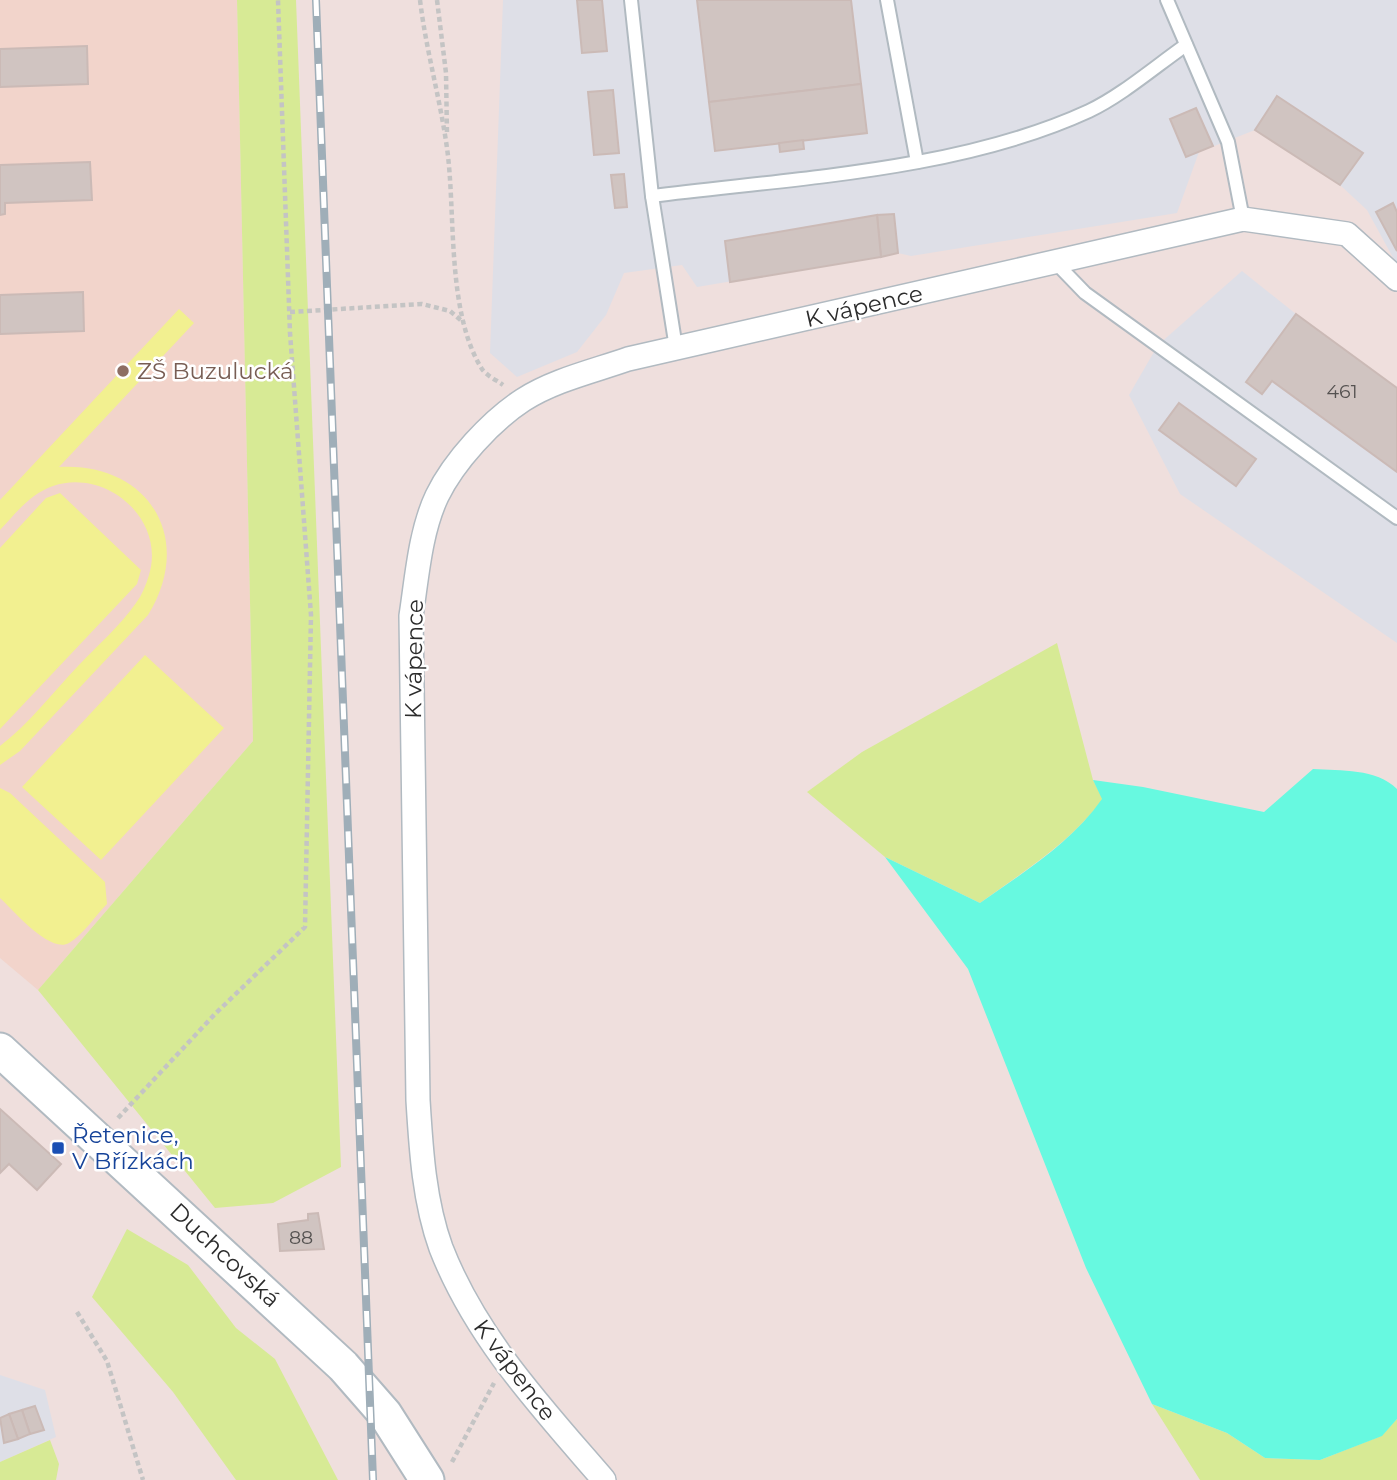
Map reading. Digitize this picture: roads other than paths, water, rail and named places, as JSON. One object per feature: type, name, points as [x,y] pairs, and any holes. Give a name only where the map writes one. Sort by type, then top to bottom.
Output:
[{"type":"main road","name":"Duchcovská","points":[[0,1050],[100,1139],[343,1366],[437,1475]]},
{"type":"street","name":"K vápence","points":[[604,1480],[509,1368],[473,1314],[441,1247],[423,1172],[418,1100],[411,617],[421,550],[436,496],[463,454],[523,400],[564,381],[628,359],[1243,219],[1347,234],[1397,279]]},
{"type":"lane","points":[[631,0],[652,196],[676,348]]},
{"type":"lane","points":[[887,0],[917,162]]},
{"type":"lane","points":[[1167,0],[1228,142],[1243,219]]},
{"type":"lane","points":[[652,196],[917,162],[999,144],[1091,111],[1186,45]]},
{"type":"lane","points":[[1056,263],[1085,293],[1397,518]]},
{"type":"railway","points":[[316,0],[373,1480]]},
{"type":"place","name":"ZŠ Buzulucká","points":[[123,371]]},
{"type":"place","name":"Řetenice, V Břízkách","points":[[58,1148]]}]
